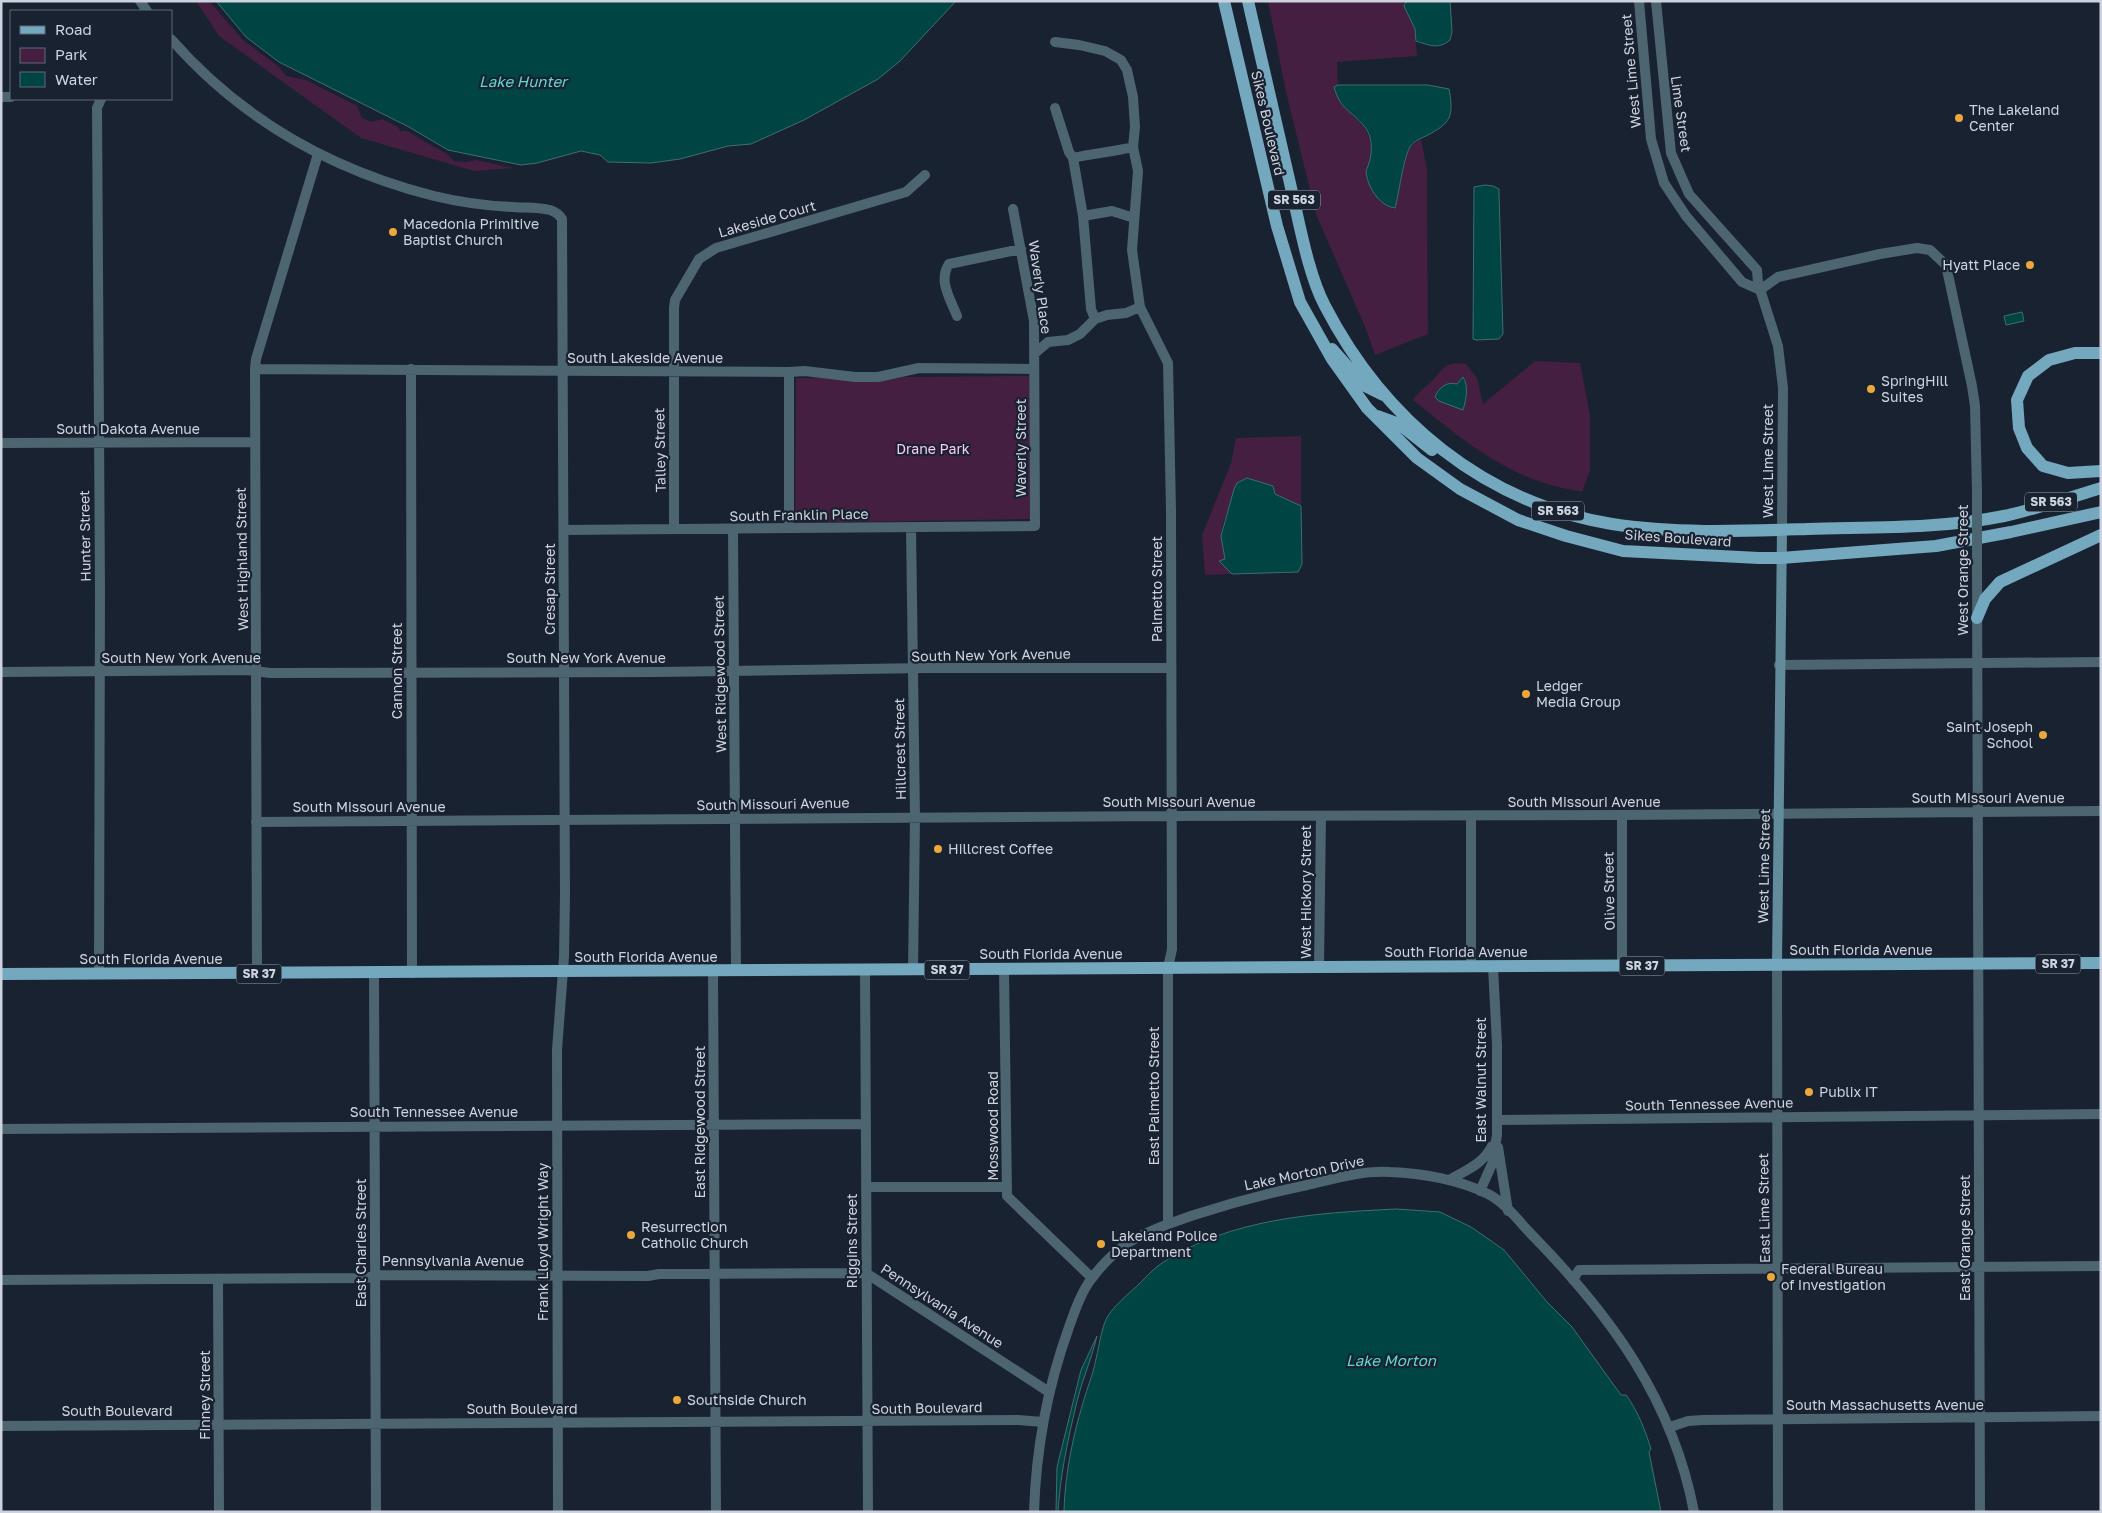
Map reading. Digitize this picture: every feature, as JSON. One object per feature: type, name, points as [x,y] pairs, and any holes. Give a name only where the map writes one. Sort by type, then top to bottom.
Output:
[{"type":"main road","name":"Sikes Boulevard","points":[[1224,1],[1277,226],[1300,302],[1332,359],[1373,414],[1417,458],[1460,489],[1518,520],[1566,536],[1623,551],[1781,558],[1936,546],[2101,512]]},
{"type":"main road","name":"Sikes Boulevard","points":[[1248,1],[1305,248],[1323,302],[1349,350],[1388,398],[1437,446],[1478,476],[1498,487],[1558,511],[1612,524],[1668,529],[1782,530],[1940,525],[2004,516],[2101,488]]},
{"type":"main road","points":[[1320,336],[1344,360],[1365,386],[1388,398]]},
{"type":"main road","points":[[2101,353],[2076,353],[2050,360],[2028,376],[2017,400],[2018,428],[2027,448],[2043,466],[2068,473],[2101,471]]},
{"type":"main road","points":[[1373,414],[1399,424],[1416,439],[1468,476],[1478,476]]},
{"type":"main road","name":"West Lime Street","points":[[1777,965],[1782,530]]},
{"type":"main road","points":[[1977,618],[1985,599],[2000,582],[2101,535]]},
{"type":"main road","name":"South Florida Avenue","points":[[1,974],[865,971],[2101,963]]},
{"type":"street","name":"West Lime Street","points":[[1639,1],[1651,139],[1664,183],[1686,216],[1742,282],[1760,290],[1778,346],[1782,388],[1782,530]]},
{"type":"street","name":"Lime Street","points":[[1656,1],[1671,153],[1680,178],[1689,194],[1757,270],[1760,290]]},
{"type":"street","points":[[172,40],[217,85],[257,117],[318,154]]},
{"type":"street","points":[[1034,354],[1048,342],[1068,340],[1080,334],[1095,319],[1107,315],[1126,313],[1140,307],[1132,250],[1138,171],[1134,147],[1136,127],[1133,97],[1125,66],[1121,60],[1105,51],[1055,42]]},
{"type":"street","name":"Hunter Street","points":[[99,974],[97,108],[101,100]]},
{"type":"street","points":[[1055,108],[1069,152],[1073,158],[1083,216],[1091,309],[1095,319]]},
{"type":"street","points":[[1073,158],[1097,152],[1120,151],[1134,147]]},
{"type":"street","name":"Cresap Street","points":[[318,154],[340,165],[382,181],[445,198],[497,206],[553,211],[559,214],[563,223],[565,821],[564,940],[561,972]]},
{"type":"street","name":"West Highland Street","points":[[257,974],[255,369],[256,359],[275,293],[318,154]]},
{"type":"street","name":"Lakeside Court","points":[[673,371],[675,300],[699,259],[706,253],[716,248],[906,192],[924,175]]},
{"type":"street","name":"Waverly Place","points":[[1013,209],[1032,303],[1034,369]]},
{"type":"street","points":[[1083,216],[1112,211],[1134,218]]},
{"type":"street","name":"West Orange Street","points":[[1760,290],[1778,277],[1866,257],[1923,248],[1930,250],[1946,265],[1975,406],[1978,492],[1978,965]]},
{"type":"street","points":[[957,316],[944,285],[944,272],[948,264],[1021,249]]},
{"type":"street","name":"Palmetto Street","points":[[1140,307],[1168,363],[1171,511],[1171,816]]},
{"type":"street","name":"South Lakeside Avenue","points":[[255,369],[805,371],[855,377],[878,377],[919,368],[1034,369]]},
{"type":"street","name":"Waverly Street","points":[[1034,369],[1035,526]]},
{"type":"street","name":"Cannon Street","points":[[411,370],[412,973]]},
{"type":"street","name":"Talley Street","points":[[673,371],[674,529]]},
{"type":"street","points":[[789,372],[789,528]]},
{"type":"street","name":"South Dakota Avenue","points":[[1,443],[255,442]]},
{"type":"street","name":"South Franklin Place","points":[[564,530],[1035,526]]},
{"type":"street","name":"Hillcrest Street","points":[[911,528],[915,817],[914,970]]},
{"type":"street","name":"West Ridgewood Street","points":[[733,529],[736,971]]},
{"type":"street","points":[[1779,665],[2101,662]]},
{"type":"street","name":"South New York Avenue","points":[[1,672],[565,672],[912,670],[926,668],[1171,668]]},
{"type":"street","name":"South Missouri Avenue","points":[[256,822],[2101,811]]},
{"type":"street","name":"Olive Street","points":[[1622,815],[1622,966]]},
{"type":"street","name":"East Palmetto Street","points":[[1168,1224],[1168,968],[1172,949],[1171,816]]},
{"type":"street","name":"West Hickory Street","points":[[1319,967],[1320,816]]},
{"type":"street","points":[[1471,816],[1471,967]]},
{"type":"street","name":"East Lime Street","points":[[1777,965],[1778,1512]]},
{"type":"street","name":"East Orange Street","points":[[1978,965],[1980,1512]]},
{"type":"street","name":"East Walnut Street","points":[[1480,1191],[1492,1164],[1497,1136],[1497,1044],[1493,967]]},
{"type":"street","name":"Mosswood Road","points":[[1004,969],[1007,1196],[1092,1278]]},
{"type":"street","name":"East Ridgewood Street","points":[[713,971],[716,1512]]},
{"type":"street","name":"Riggins Street","points":[[865,971],[868,1512]]},
{"type":"street","name":"Frank Lloyd Wright Way","points":[[558,1512],[556,1050],[561,972]]},
{"type":"street","name":"East Charles Street","points":[[374,973],[376,1512]]},
{"type":"street","name":"South Tennessee Avenue","points":[[1497,1120],[2101,1114]]},
{"type":"street","name":"South Tennessee Avenue","points":[[1,1129],[866,1124]]},
{"type":"street","points":[[1449,1180],[1486,1158],[1497,1136]]},
{"type":"street","points":[[1497,1136],[1508,1211]]},
{"type":"street","name":"Lake Morton Drive","points":[[1034,1512],[1043,1422],[1059,1356],[1072,1318],[1092,1278],[1126,1245],[1168,1224],[1224,1206],[1287,1189],[1365,1173],[1389,1172],[1449,1180],[1480,1191],[1498,1200],[1573,1280],[1632,1355],[1670,1427],[1687,1478],[1694,1512]]},
{"type":"street","points":[[866,1187],[1007,1187]]},
{"type":"street","points":[[1573,1280],[1579,1270],[2101,1266]]},
{"type":"street","name":"Pennsylvania Avenue","points":[[1,1280],[368,1278],[375,1275],[648,1276],[659,1274],[866,1273],[1049,1392]]},
{"type":"street","name":"Finney Street","points":[[218,1279],[219,1512]]},
{"type":"street","name":"South Massachusetts Avenue","points":[[1670,1427],[1688,1421],[2101,1416]]},
{"type":"street","name":"South Boulevard","points":[[1,1426],[1018,1420],[1043,1422]]},
{"type":"green space","points":[[196,1],[209,1],[243,40],[279,67],[286,76],[306,80],[357,106],[362,118],[372,122],[382,119],[398,127],[401,132],[405,130],[447,154],[454,161],[467,162],[476,160],[514,168],[474,171],[361,138],[219,36]]},
{"type":"green space","points":[[1268,1],[1402,1],[1415,29],[1417,56],[1337,62],[1338,85],[1334,87],[1342,104],[1367,132],[1372,153],[1374,187],[1379,199],[1393,209],[1395,208],[1405,161],[1410,147],[1421,139],[1427,170],[1428,334],[1375,355],[1366,329],[1316,214],[1286,92]]},
{"type":"green space","points":[[1535,361],[1580,363],[1590,415],[1590,470],[1582,492],[1544,483],[1508,468],[1475,448],[1413,400],[1446,366],[1459,363],[1466,364],[1477,378],[1483,404]],"holes":[[[1463,377],[1465,380],[1466,400],[1457,384]]]},
{"type":"green space","name":"Drane Park","points":[[1029,376],[1030,519],[795,523],[796,378]]},
{"type":"green space","points":[[1301,436],[1301,506],[1275,494],[1273,486],[1247,478],[1234,489],[1223,523],[1221,536],[1225,559],[1220,562],[1232,574],[1205,575],[1202,535],[1231,463],[1236,438]]},
{"type":"water","name":"Lake Hunter","points":[[216,1],[956,1],[900,61],[878,79],[804,120],[751,144],[728,146],[680,159],[651,163],[608,162],[600,155],[581,151],[537,163],[521,165],[448,150],[409,127],[279,62],[246,37]]},
{"type":"water","points":[[1406,1],[1450,1],[1452,32],[1450,40],[1437,46],[1416,41],[1415,29],[1404,6]]},
{"type":"water","points":[[1338,85],[1428,85],[1449,89],[1451,113],[1449,118],[1441,127],[1417,140],[1410,147],[1403,168],[1395,208],[1384,203],[1371,189],[1366,171],[1371,154],[1370,137],[1364,126],[1343,106],[1334,87]]},
{"type":"water","points":[[1485,185],[1499,189],[1503,334],[1499,339],[1476,340],[1473,339],[1474,187]]},
{"type":"water","points":[[2022,312],[2024,321],[2006,325],[2004,316]]},
{"type":"water","points":[[1463,377],[1466,398],[1463,410],[1439,401],[1435,397],[1443,386],[1450,383],[1457,384]]},
{"type":"water","points":[[1247,478],[1273,486],[1275,494],[1301,506],[1302,564],[1298,572],[1232,574],[1219,561],[1225,559],[1221,536],[1234,489],[1237,483]]},
{"type":"water","name":"Lake Morton","points":[[1396,1209],[1440,1212],[1471,1227],[1504,1250],[1547,1302],[1572,1327],[1621,1395],[1626,1395],[1638,1414],[1651,1449],[1649,1452],[1661,1512],[1064,1512],[1073,1442],[1106,1321],[1118,1304],[1152,1271],[1162,1263],[1189,1248],[1216,1236],[1245,1227],[1305,1216]]},
{"type":"water","points":[[1097,1336],[1072,1422],[1062,1473],[1058,1512],[1056,1512],[1057,1467],[1081,1370]]},
{"type":"place","name":"The Lakeland Center","points":[[1959,118]]},
{"type":"place","name":"Macedonia Primitive Baptist Church","points":[[393,232]]},
{"type":"place","name":"Hyatt Place","points":[[2030,265]]},
{"type":"place","name":"SpringHill Suites","points":[[1871,389]]},
{"type":"place","name":"Ledger Media Group","points":[[1526,694]]},
{"type":"place","name":"Saint Joseph School","points":[[2043,735]]},
{"type":"place","name":"Hillcrest Coffee","points":[[938,849]]},
{"type":"place","name":"Publix IT","points":[[1809,1092]]},
{"type":"place","name":"Resurrection Catholic Church","points":[[631,1235]]},
{"type":"place","name":"Lakeland Police Department","points":[[1101,1244]]},
{"type":"place","name":"Federal Bureau of Investigation","points":[[1771,1277]]},
{"type":"place","name":"Southside Church","points":[[677,1400]]}]
